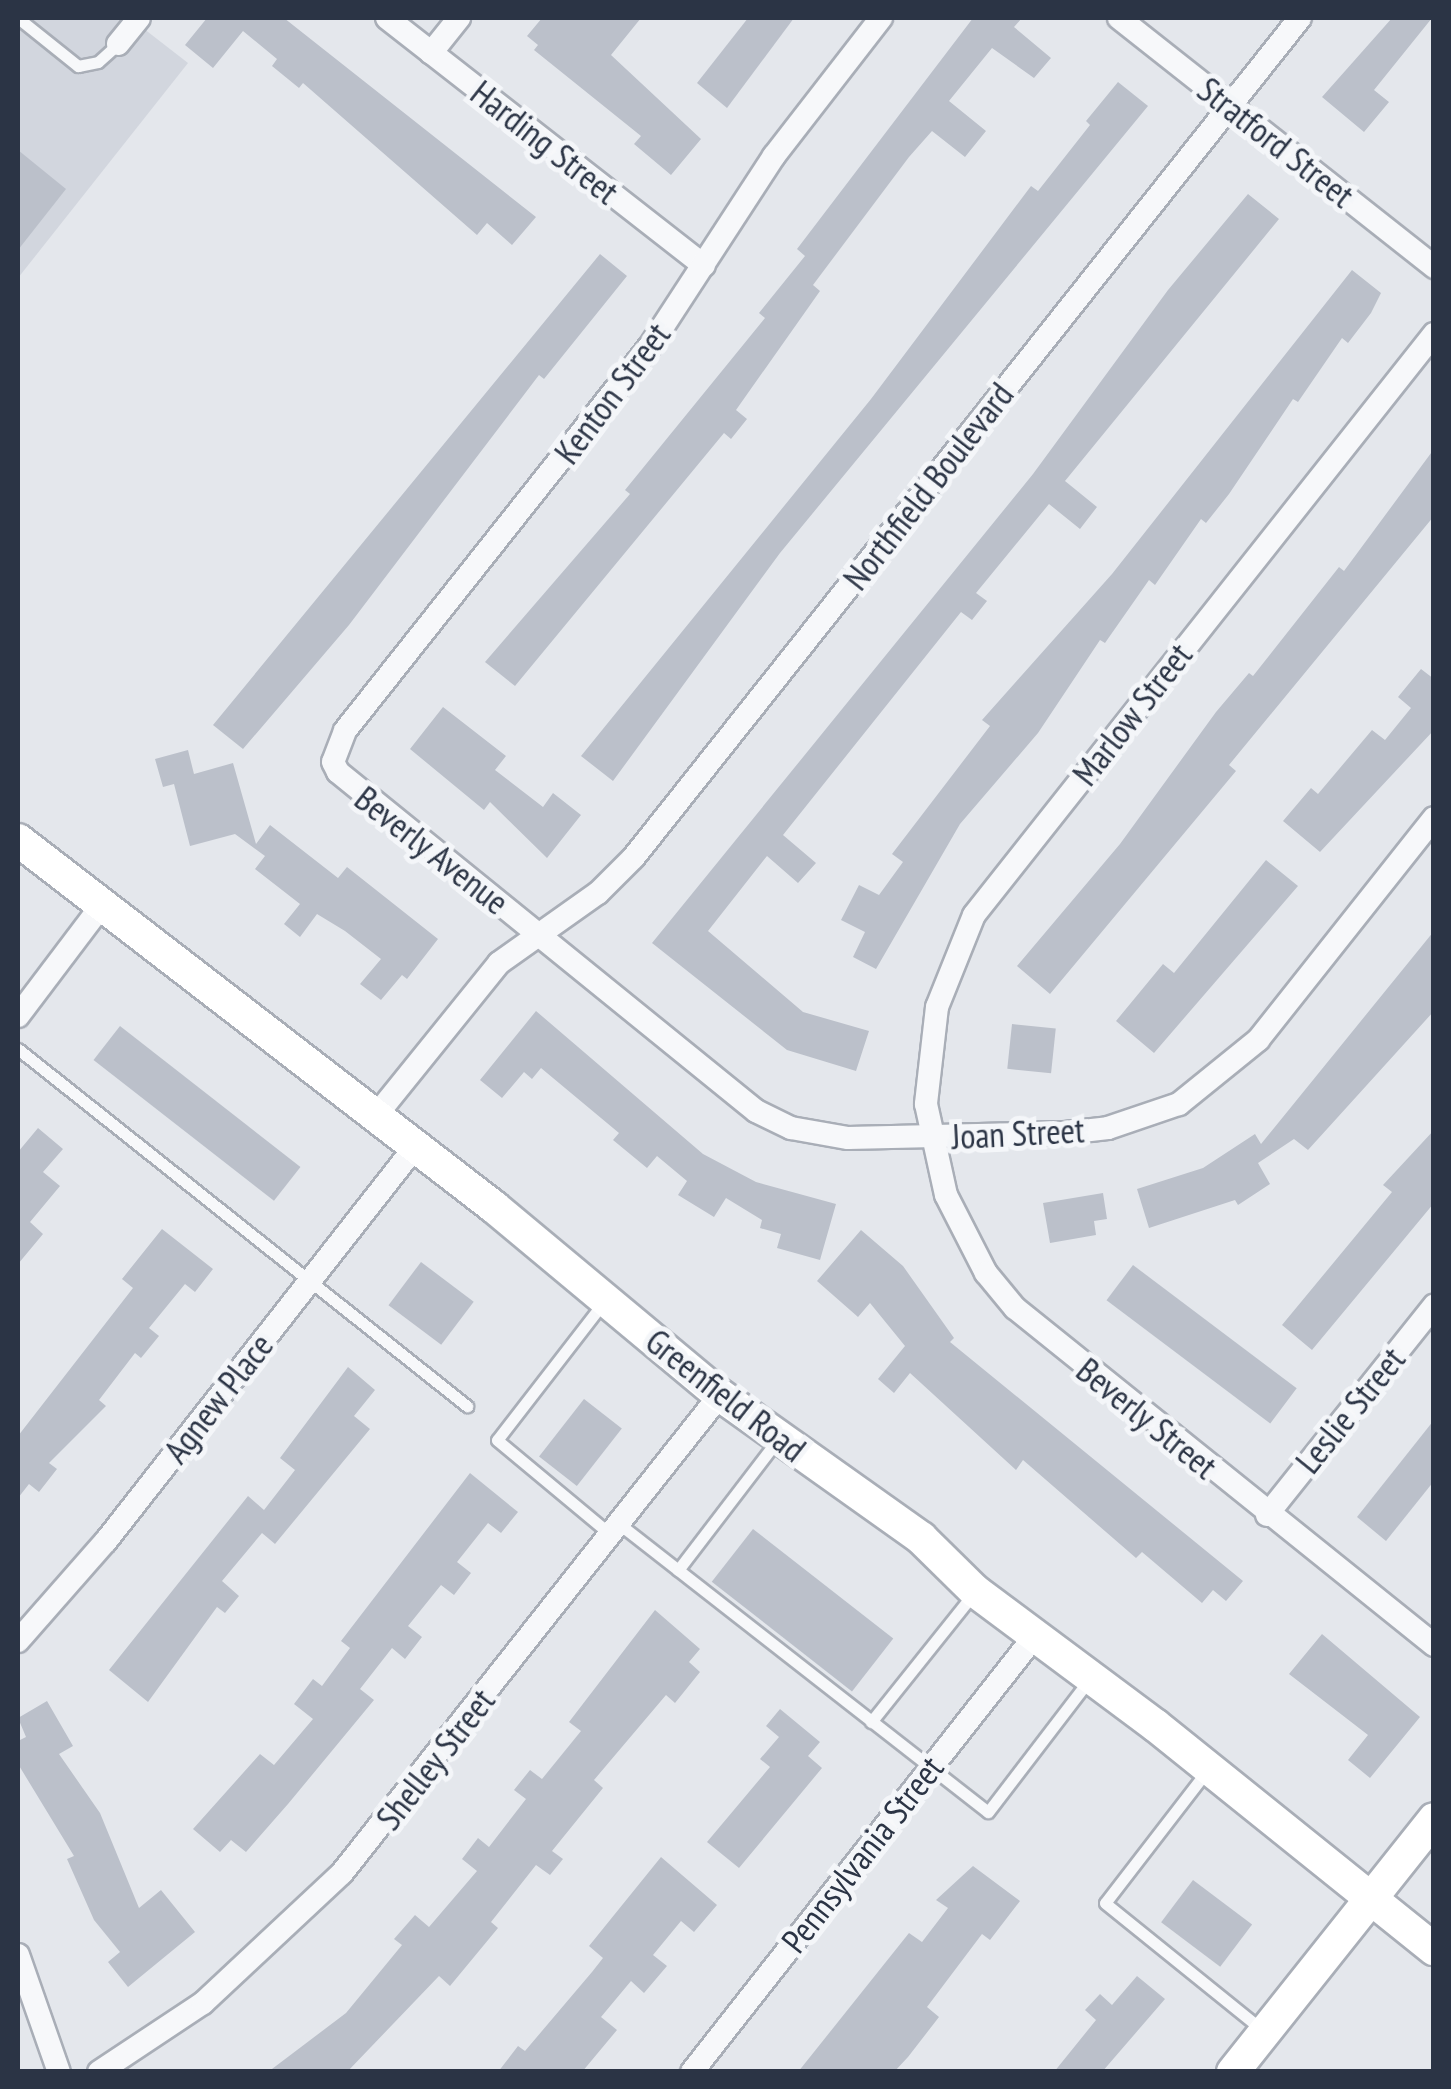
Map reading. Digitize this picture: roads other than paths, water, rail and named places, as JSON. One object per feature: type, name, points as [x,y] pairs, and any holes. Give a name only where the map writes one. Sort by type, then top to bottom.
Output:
[{"type":"main road","name":"Greenfield Road","points":[[18,840],[778,1439],[921,1538],[975,1591],[1088,1681],[1155,1725],[1206,1772],[1434,1949]]},
{"type":"main road","points":[[1233,2072],[1434,1819]]},
{"type":"street","points":[[118,44],[139,18]]},
{"type":"street","name":"Harding Street","points":[[387,18],[704,266]]},
{"type":"street","points":[[432,53],[459,18]]},
{"type":"street","name":"Kenton Street","points":[[333,762],[346,732],[626,378],[774,156],[881,18]]},
{"type":"street","name":"Stratford Street","points":[[1119,18],[1434,267]]},
{"type":"street","name":"Northfield Boulevard","points":[[374,1118],[484,979],[537,934],[598,893],[634,857],[1300,18]]},
{"type":"street","name":"Marlow Street","points":[[930,1136],[927,1071],[936,1007],[974,916],[1434,334]]},
{"type":"street","name":"Beverly Avenue","points":[[333,762],[346,782],[537,934]]},
{"type":"street","name":"Joan Street","points":[[537,934],[772,1119],[830,1136],[1108,1128],[1193,1095],[1258,1040],[1434,818]]},
{"type":"street","points":[[18,1016],[102,905]]},
{"type":"street","name":"Beverly Street","points":[[930,1136],[964,1236],[1015,1308],[1434,1645]]},
{"type":"street","name":"Agnew Place","points":[[18,1641],[106,1541],[413,1149]]},
{"type":"street","name":"Leslie Street","points":[[1268,1515],[1434,1306]]},
{"type":"street","name":"Shelley Street","points":[[99,2072],[202,2003],[342,1873],[720,1394]]},
{"type":"street","name":"Pennsylvania Street","points":[[692,2072],[1034,1637]]},
{"type":"street","points":[[18,1955],[58,2072]]},
{"type":"lane","points":[[18,18],[78,66],[98,62],[118,44]]},
{"type":"lane","points":[[18,1048],[467,1406]]},
{"type":"lane","points":[[604,1301],[496,1440],[614,1528],[678,1570],[988,1812],[1088,1681]]},
{"type":"lane","points":[[678,1570],[778,1439]]},
{"type":"lane","points":[[871,1722],[975,1591]]},
{"type":"lane","points":[[1206,1772],[1105,1903],[1264,2032]]}]
